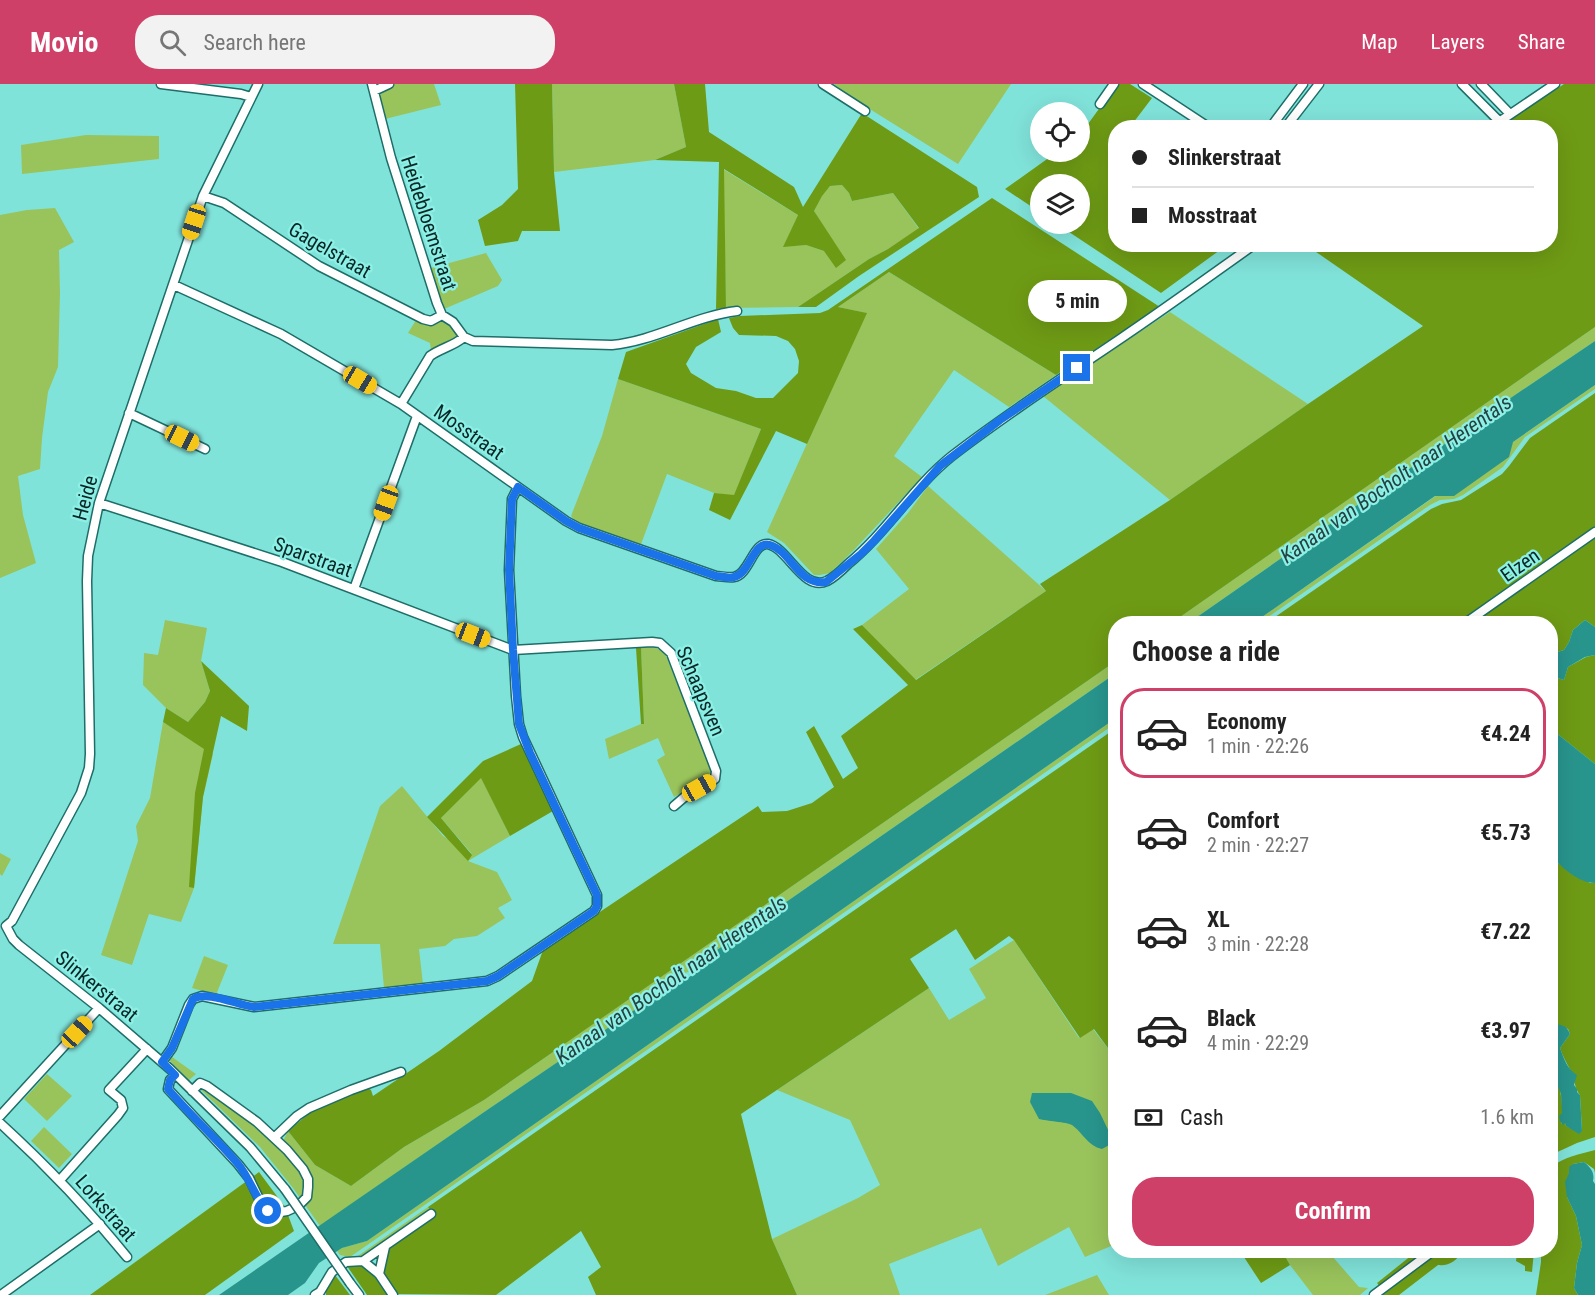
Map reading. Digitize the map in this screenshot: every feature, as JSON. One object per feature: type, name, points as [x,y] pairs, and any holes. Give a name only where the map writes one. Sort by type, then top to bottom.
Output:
[{"type":"street","points":[[161,84],[241,94],[251,98]]},
{"type":"street","name":"Heide","points":[[3,926],[12,921],[81,793],[89,768],[87,581],[88,556],[99,503],[203,196],[258,84]]},
{"type":"street","points":[[373,87],[389,84]]},
{"type":"street","points":[[824,84],[865,111]]},
{"type":"street","points":[[1100,104],[1114,84]]},
{"type":"street","points":[[1143,84],[1198,120]]},
{"type":"street","points":[[1276,120],[1303,84]]},
{"type":"street","points":[[1291,120],[1319,84]]},
{"type":"street","points":[[1462,84],[1498,120]]},
{"type":"street","points":[[1480,84],[1510,114]]},
{"type":"street","points":[[1501,120],[1555,84]]},
{"type":"street","name":"Heidebloemstraat","points":[[373,87],[391,158],[442,315],[453,322],[464,337]]},
{"type":"street","name":"Gagelstraat","points":[[203,196],[224,203],[319,266],[423,319],[431,321],[442,315]]},
{"type":"street","name":"Mosstraat","points":[[174,285],[281,334],[401,404],[579,528],[716,576],[732,578],[744,570],[758,549],[768,544],[780,552],[809,580],[819,583],[826,582],[861,554],[931,476],[952,457],[1000,420],[1166,308],[1244,252]]},
{"type":"street","points":[[401,404],[430,356],[457,343],[464,337],[472,340],[612,345],[634,342],[712,315],[737,311]]},
{"type":"street","points":[[129,413],[205,449]]},
{"type":"street","points":[[354,590],[417,416]]},
{"type":"street","points":[[162,1062],[172,1048],[189,1005],[197,996],[207,996],[254,1007],[487,981],[498,976],[594,911],[597,906],[597,895],[521,731],[517,711],[509,570],[512,499],[518,487]]},
{"type":"street","name":"Sparstraat","points":[[99,503],[282,562],[513,650]]},
{"type":"street","name":"Elzen","points":[[1475,616],[1595,532]]},
{"type":"street","name":"Schaapsven","points":[[513,650],[652,642],[667,649],[716,771],[715,779],[688,794],[674,806]]},
{"type":"street","name":"Slinkerstraat","points":[[3,926],[13,939],[162,1062],[250,1146],[285,1189],[359,1295]]},
{"type":"street","points":[[0,1116],[99,1008]]},
{"type":"street","name":"Lorkstraat","points":[[60,1180],[123,1108],[121,1100],[110,1090],[147,1049]]},
{"type":"street","points":[[274,1138],[309,1108],[402,1072]]},
{"type":"street","points":[[175,1075],[170,1080],[168,1089],[238,1164],[249,1178],[263,1207],[274,1213],[282,1213],[298,1206],[306,1197],[308,1179],[303,1169],[287,1150],[249,1116],[207,1086],[200,1083],[192,1091]]},
{"type":"street","name":"Lorkstraat","points":[[0,1123],[60,1180],[127,1257]]},
{"type":"street","points":[[319,1294],[332,1272],[346,1262],[363,1261],[431,1214]]},
{"type":"street","points":[[1,1295],[100,1224]]},
{"type":"street","points":[[379,1274],[385,1247]]},
{"type":"street","points":[[1374,1295],[1424,1258]]},
{"type":"street","points":[[363,1261],[379,1274],[393,1295]]},
{"type":"green space","points":[[394,84],[434,84],[441,105],[385,119],[379,98],[382,92]]},
{"type":"green space","points":[[515,84],[552,84],[554,172],[560,231],[522,231],[518,241],[485,246],[478,220],[502,205],[518,189]]},
{"type":"green space","points":[[552,84],[674,84],[686,147],[655,160],[554,172]]},
{"type":"green space","points":[[674,84],[705,84],[709,132],[794,187],[803,207],[862,113],[977,187],[979,197],[816,307],[798,307],[919,228],[893,193],[852,201],[842,185],[830,186],[814,211],[846,260],[836,268],[824,251],[806,245],[783,247],[798,215],[724,169],[726,308],[716,309],[719,162],[655,160],[686,147]]},
{"type":"green space","points":[[834,84],[1011,84],[958,164],[852,98]]},
{"type":"green space","points":[[1117,84],[1130,84],[1152,98],[1135,120],[1108,120],[1108,252],[1217,252],[1161,293],[1072,234],[1090,234],[1090,174],[1030,174],[1030,206],[1005,189],[1043,162],[1090,162],[1090,121]]},
{"type":"green space","points":[[1564,84],[1595,84],[1595,327],[1181,616],[1108,616],[1108,667],[484,1100],[404,1147],[351,1186],[315,1165],[288,1131],[312,1111],[366,1087],[371,1090],[373,1096],[439,1051],[532,981],[543,950],[758,806],[762,812],[787,811],[812,803],[834,787],[806,732],[814,726],[843,779],[858,768],[841,736],[908,685],[853,629],[862,625],[916,680],[1046,591],[1040,584],[1170,500],[1423,326],[1316,252],[1558,252],[1558,120],[1510,120]]},
{"type":"green space","points":[[86,135],[159,136],[159,159],[22,174],[21,145]]},
{"type":"green space","points":[[723,169],[798,215],[784,246],[806,245],[824,251],[822,225],[814,211],[822,195],[830,186],[842,185],[852,201],[893,193],[919,229],[869,259],[798,307],[726,308]]},
{"type":"green space","points":[[992,198],[1030,223],[1030,234],[1047,234],[1160,307],[1056,375],[889,272],[838,307],[867,313],[807,444],[776,431],[730,520],[709,510],[714,493],[734,495],[761,429],[618,379],[626,352],[718,319],[721,332],[696,347],[686,364],[691,373],[716,388],[736,391],[756,398],[773,398],[798,373],[799,361],[795,349],[788,341],[776,336],[739,335],[729,318],[820,313],[828,310]]},
{"type":"green space","points":[[55,208],[74,242],[59,250],[58,367],[48,392],[40,469],[18,476],[23,515],[36,563],[0,578],[0,215]]},
{"type":"green space","points":[[486,253],[502,280],[498,286],[444,309],[431,268]]},
{"type":"green space","points":[[889,272],[1056,375],[1009,407],[954,370],[894,456],[922,477],[830,573],[814,575],[784,543],[767,532],[866,313],[838,307]]},
{"type":"green space","points":[[1170,312],[1308,404],[1170,500],[1043,396]]},
{"type":"green space","points":[[416,320],[430,325],[447,321],[459,334],[458,339],[431,350],[430,343],[408,333]]},
{"type":"green space","points":[[1595,327],[1595,341],[1198,616],[1181,616]]},
{"type":"green space","points":[[618,379],[761,429],[734,496],[714,493],[667,474],[640,547],[584,527],[571,516],[602,436]]},
{"type":"green space","points":[[1595,385],[1595,389],[1525,437],[1503,467],[1463,495],[1454,499],[1440,500],[1430,505],[1270,616],[1263,616]]},
{"type":"green space","points":[[1595,393],[1595,528],[1468,616],[1277,616],[1431,509],[1461,500],[1502,474],[1530,438]]},
{"type":"green space","points":[[928,486],[1046,591],[915,680],[862,625],[909,589],[876,549]]},
{"type":"green space","points":[[1595,537],[1595,627],[1585,620],[1573,630],[1564,650],[1558,652],[1558,616],[1481,616]]},
{"type":"green space","points":[[165,620],[207,628],[201,661],[210,691],[205,702],[188,722],[166,708],[143,685],[144,653],[158,655]]},
{"type":"green space","points":[[641,647],[657,648],[665,653],[711,770],[701,783],[674,797],[657,760],[665,755],[658,738],[609,759],[605,739],[644,724]]},
{"type":"green space","points":[[641,647],[644,724],[641,724],[636,648]]},
{"type":"green space","points":[[1595,655],[1595,764],[1558,734],[1558,678],[1564,680],[1568,667],[1586,657]]},
{"type":"green space","points":[[201,661],[249,706],[247,731],[221,716],[203,797],[194,888],[189,887],[195,793],[204,749],[163,722],[166,708],[188,722],[205,702],[210,691]]},
{"type":"green space","points":[[1108,667],[1108,679],[714,952],[691,971],[685,973],[684,977],[320,1226],[260,1147],[201,1090],[209,1090],[255,1123],[280,1147],[288,1131],[315,1165],[351,1186],[404,1147],[484,1100]]},
{"type":"green space","points":[[163,722],[213,754],[203,797],[194,888],[181,922],[149,914],[132,965],[101,955],[138,841],[136,826],[150,798]]},
{"type":"green space","points":[[1108,724],[1108,729],[350,1257],[340,1255],[337,1251],[367,1241]]},
{"type":"green space","points":[[1108,734],[1108,1048],[1094,1029],[1080,1038],[1014,940],[1009,936],[975,960],[956,929],[910,959],[929,988],[741,1114],[772,1239],[797,1295],[596,1295],[588,1277],[601,1267],[581,1231],[496,1295],[396,1294],[383,1274],[384,1257],[390,1245],[433,1215],[428,1207]]},
{"type":"green space","points":[[521,744],[553,811],[510,836],[481,778],[441,818],[472,855],[468,861],[427,817],[483,761]]},
{"type":"green space","points":[[481,777],[510,836],[468,861],[497,872],[512,900],[498,908],[505,918],[477,936],[454,939],[445,946],[419,949],[423,984],[384,988],[380,944],[333,944],[380,806],[402,786],[443,836],[472,854],[441,818]]},
{"type":"green space","points":[[0,853],[11,859],[2,876],[0,874]]},
{"type":"green space","points":[[1558,863],[1590,883],[1595,883],[1595,1137],[1558,1152],[1558,1084],[1561,1095],[1561,1123],[1565,1122],[1566,1126],[1582,1131],[1580,1095],[1560,1048],[1570,1034],[1568,1029],[1558,1025]]},
{"type":"green space","points":[[1014,940],[1079,1038],[1093,1029],[1108,1049],[1108,1247],[1085,1257],[1069,1227],[998,1266],[981,1228],[889,1264],[900,1295],[797,1295],[772,1239],[880,1185],[850,1120],[777,1090],[929,988],[949,1020],[986,998],[969,969]]},
{"type":"green space","points":[[204,956],[228,965],[216,995],[192,988]]},
{"type":"green space","points":[[172,1057],[196,1074],[189,1080],[170,1061]]},
{"type":"green space","points":[[47,1074],[72,1096],[47,1121],[24,1099]]},
{"type":"green space","points":[[44,1127],[72,1154],[59,1168],[31,1141]]},
{"type":"green space","points":[[1595,1150],[1595,1173],[1594,1169],[1584,1162],[1573,1164],[1569,1173],[1567,1197],[1576,1216],[1582,1245],[1574,1288],[1578,1295],[1536,1295],[1541,1258],[1558,1258],[1558,1163],[1578,1154]]},
{"type":"green space","points":[[259,1172],[285,1207],[294,1231],[205,1295],[90,1295]]},
{"type":"green space","points":[[428,1207],[430,1210],[424,1216],[361,1257],[355,1258]]},
{"type":"green space","points":[[1245,1258],[1286,1258],[1290,1265],[1261,1283]]},
{"type":"green space","points":[[1286,1258],[1334,1258],[1359,1287],[1368,1288],[1360,1295],[1313,1295]]},
{"type":"green space","points":[[1408,1258],[1418,1258],[1380,1287],[1377,1283]]},
{"type":"green space","points":[[1428,1258],[1458,1258],[1446,1265],[1438,1265],[1399,1295],[1382,1295]]},
{"type":"green space","points":[[1516,1258],[1533,1258],[1532,1272],[1525,1271],[1525,1266],[1516,1261]]},
{"type":"green space","points":[[360,1265],[373,1274],[390,1295],[367,1295],[347,1266]]},
{"type":"green space","points":[[335,1275],[350,1295],[326,1295],[326,1289]]},
{"type":"green space","points":[[1097,1275],[1109,1295],[1045,1295]]},
{"type":"water","name":"Kanaal van Bocholt naar Herentals","points":[[1595,341],[1595,385],[1513,442],[1509,457],[1454,496],[1435,496],[1263,616],[1198,616]]},
{"type":"water","points":[[1585,620],[1595,627],[1595,655],[1585,657],[1568,667],[1564,680],[1558,678],[1558,652],[1564,650],[1573,630]]},
{"type":"water","points":[[1108,679],[1108,724],[367,1241],[342,1248],[319,1263],[305,1283],[288,1295],[219,1295],[683,977],[687,979],[693,974],[691,970]]},
{"type":"water","points":[[1558,734],[1595,764],[1595,883],[1582,880],[1558,862]]},
{"type":"water","points":[[1558,1025],[1564,1026],[1570,1034],[1560,1048],[1568,1067],[1577,1075],[1574,1085],[1580,1095],[1582,1131],[1579,1134],[1560,1121],[1561,1094],[1558,1086]]},
{"type":"water","points":[[1032,1093],[1071,1093],[1092,1101],[1108,1130],[1108,1146],[1102,1149],[1097,1147],[1072,1125],[1039,1119],[1030,1102]]},
{"type":"water","points":[[1584,1162],[1592,1170],[1595,1184],[1595,1295],[1578,1295],[1574,1288],[1582,1245],[1576,1216],[1567,1197],[1565,1182],[1569,1167]]},
{"type":"route","points":[[268,1211],[263,1207],[249,1178],[238,1164],[168,1089],[170,1080],[175,1075],[162,1062],[172,1048],[193,999],[197,996],[207,996],[254,1007],[487,981],[498,976],[594,911],[597,906],[597,895],[530,753],[519,724],[509,570],[512,499],[518,487],[579,528],[716,576],[732,578],[738,576],[758,549],[768,544],[780,552],[809,580],[819,583],[826,582],[874,541],[940,466],[1000,420],[1077,368]]}]
